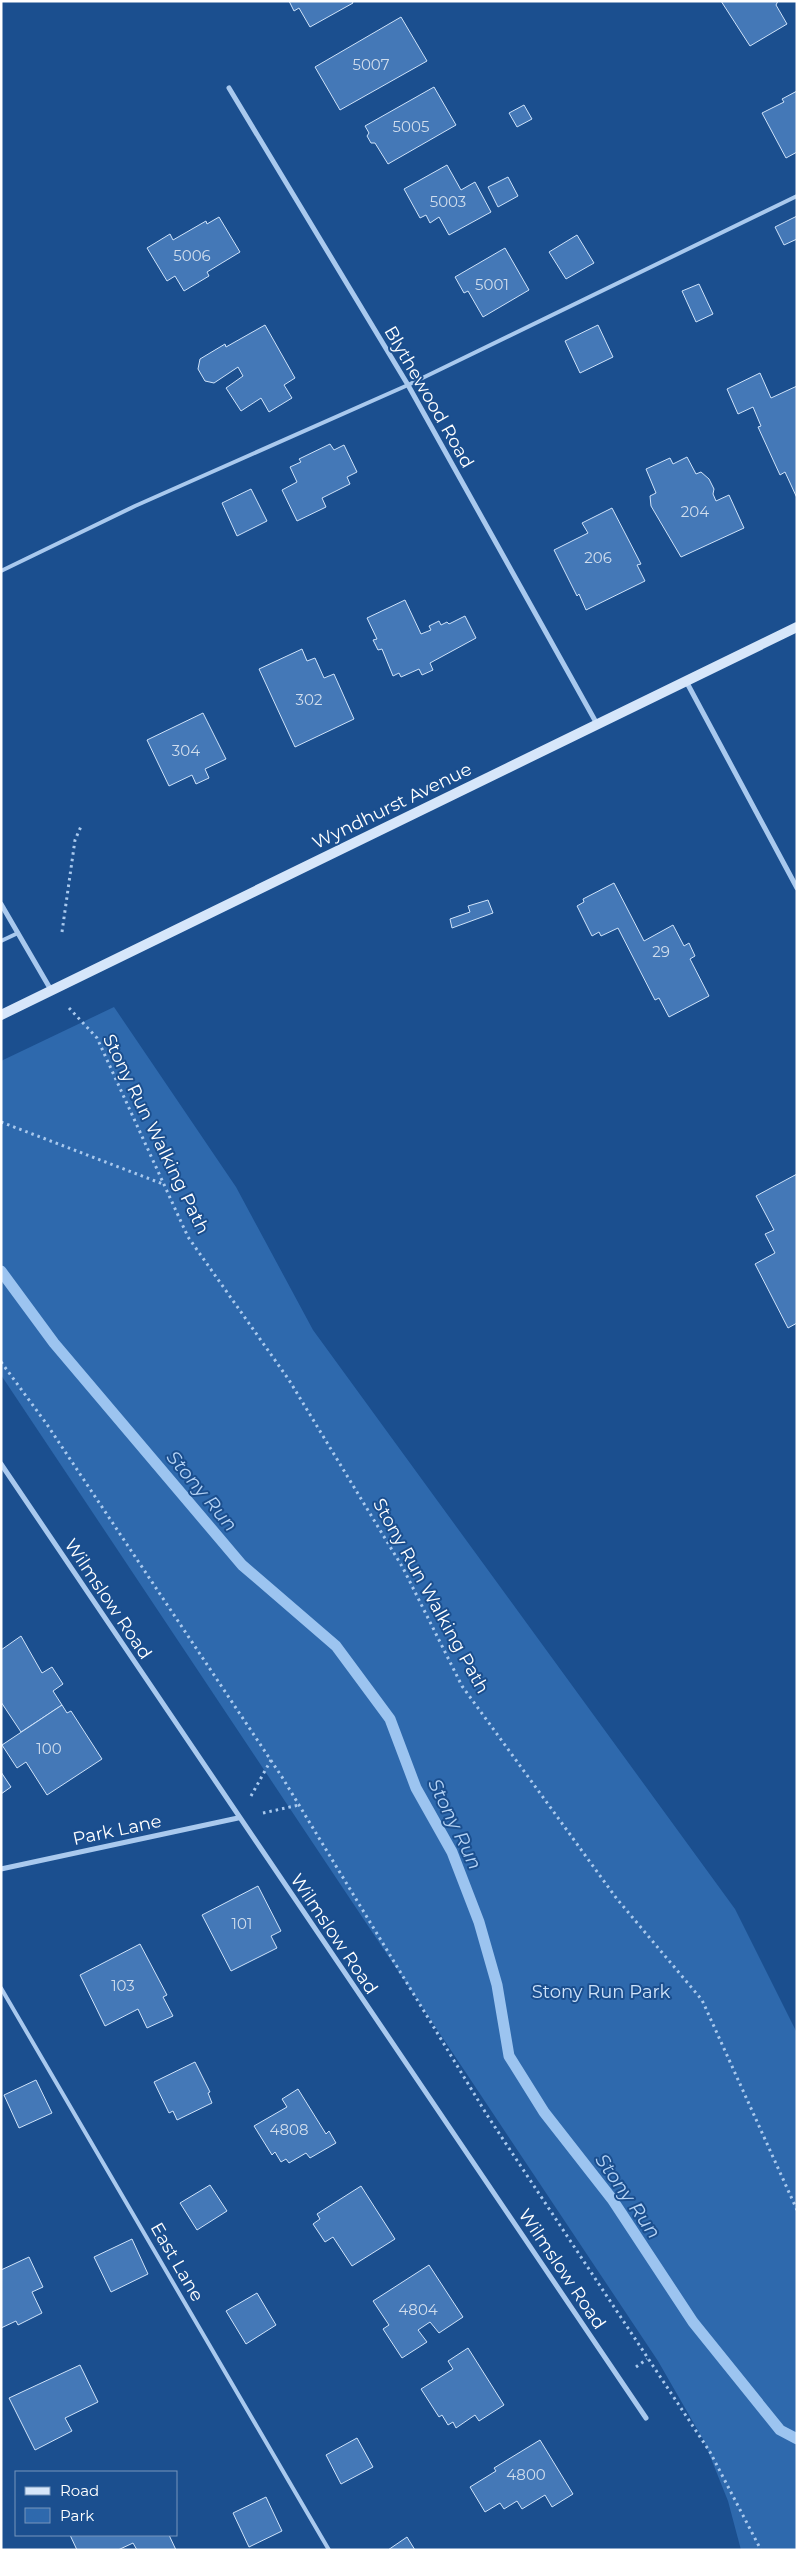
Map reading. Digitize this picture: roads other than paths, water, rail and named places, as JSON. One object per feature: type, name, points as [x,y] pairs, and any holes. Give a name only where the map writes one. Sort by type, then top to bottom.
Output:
[{"type":"street","name":"Blythewood Road","points":[[230,88],[408,385],[597,724]]},
{"type":"street","name":"Wyndhurst Avenue","points":[[1,1015],[797,627]]},
{"type":"street","points":[[686,680],[797,888]]},
{"type":"street","points":[[1,904],[50,990]]},
{"type":"street","name":"Wilmslow Road","points":[[1,1464],[238,1818],[646,2418]]},
{"type":"street","name":"Park Lane","points":[[1,1869],[238,1818]]},
{"type":"lane","points":[[1,571],[135,506],[408,385],[797,196]]},
{"type":"lane","points":[[1,941],[18,933]]},
{"type":"lane","name":"East Lane","points":[[1,1988],[329,2550]]},
{"type":"waterway","name":"Stony Run","points":[[1,1271],[54,1343],[242,1565],[336,1646],[390,1719],[416,1788],[452,1852],[479,1922],[497,1985],[509,2056],[544,2112],[612,2199],[693,2322],[780,2430],[797,2439]]},
{"type":"park label","name":"Stony Run Park","points":[[601,1992]]}]
